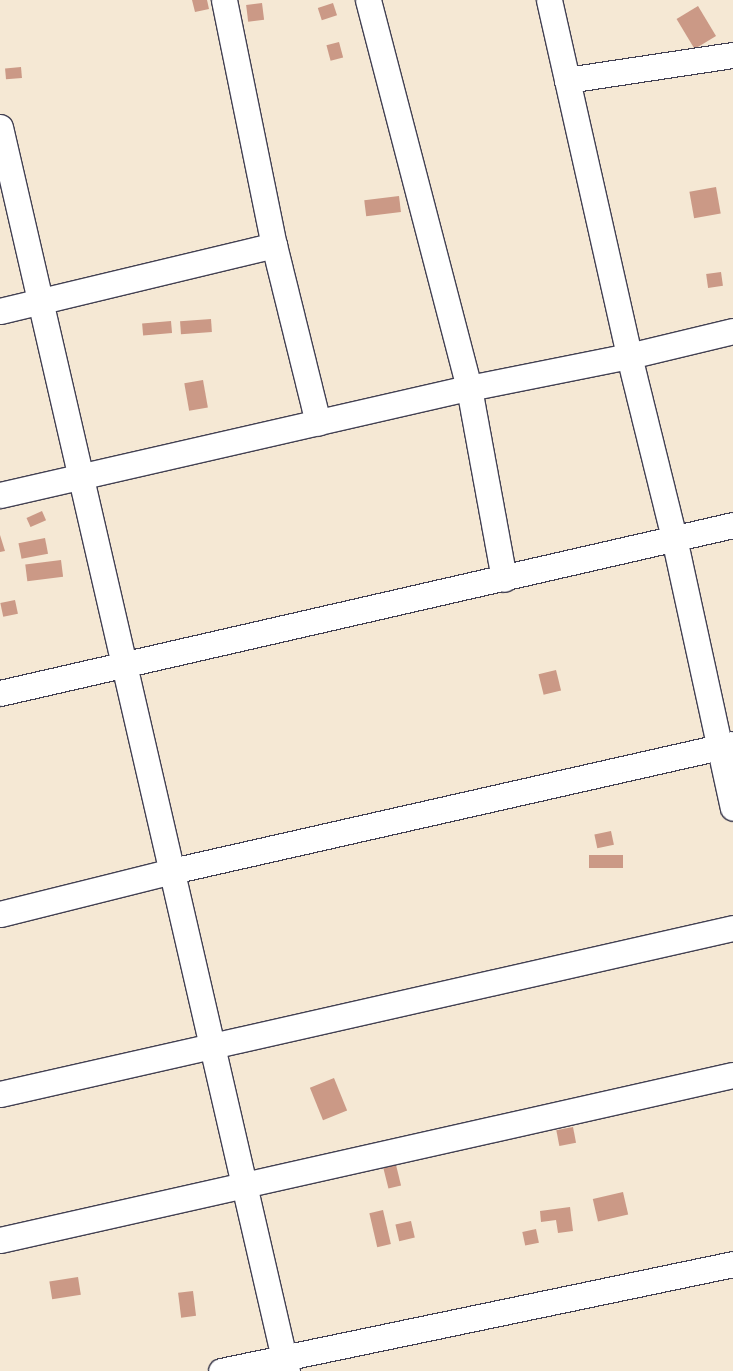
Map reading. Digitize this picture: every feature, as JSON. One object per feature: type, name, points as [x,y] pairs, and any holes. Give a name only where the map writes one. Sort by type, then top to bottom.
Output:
[{"type":"street","points":[[224,0],[274,245],[318,423]]},
{"type":"street","points":[[368,0],[469,388],[504,579]]},
{"type":"street","points":[[549,0],[629,356],[726,746],[733,808]]},
{"type":"street","points":[[566,80],[733,56]]},
{"type":"street","points":[[0,128],[286,1364]]},
{"type":"street","points":[[0,311],[274,245]]},
{"type":"street","points":[[0,495],[469,388],[629,356],[733,331]]},
{"type":"street","points":[[0,693],[733,526]]},
{"type":"street","points":[[0,914],[172,872],[726,746]]},
{"type":"street","points":[[0,1094],[212,1048],[733,928]]},
{"type":"street","points":[[0,1240],[733,1075]]},
{"type":"street","points":[[222,1371],[286,1364],[733,1264]]},
{"type":"building","points":[[192,0],[207,0],[209,9],[195,12]]},
{"type":"building","points":[[262,3],[264,20],[248,22],[246,5]]},
{"type":"building","points":[[333,3],[337,15],[322,20],[318,8]]},
{"type":"building","points":[[698,6],[716,36],[695,49],[677,19]]},
{"type":"building","points":[[339,42],[343,57],[331,61],[326,45]]},
{"type":"building","points":[[21,67],[22,78],[6,79],[5,68]]},
{"type":"building","points":[[716,187],[721,214],[694,218],[689,192]]},
{"type":"building","points":[[399,196],[401,212],[366,216],[364,200]]},
{"type":"building","points":[[721,272],[723,286],[708,288],[706,274]]},
{"type":"building","points":[[211,319],[212,332],[181,334],[180,321]]},
{"type":"building","points":[[171,321],[172,333],[143,335],[142,324]]},
{"type":"building","points":[[203,380],[208,408],[189,411],[184,383]]},
{"type":"building","points":[[42,511],[46,520],[31,527],[26,518]]},
{"type":"building","points":[[0,535],[5,551],[0,552]]},
{"type":"building","points":[[45,538],[48,554],[22,559],[18,543]]},
{"type":"building","points":[[61,560],[63,577],[27,581],[25,564]]},
{"type":"building","points":[[15,600],[18,614],[3,617],[0,603]]},
{"type":"building","points":[[556,670],[561,690],[544,695],[539,674]]},
{"type":"building","points":[[611,831],[614,845],[597,848],[594,835]]},
{"type":"building","points":[[589,855],[623,855],[623,868],[589,868]]},
{"type":"building","points":[[334,1078],[347,1110],[323,1120],[310,1088]]},
{"type":"building","points":[[573,1127],[576,1143],[559,1146],[556,1130]]},
{"type":"building","points":[[396,1165],[401,1185],[388,1189],[383,1168]]},
{"type":"building","points":[[623,1192],[628,1214],[598,1221],[593,1199]]},
{"type":"building","points":[[570,1207],[573,1231],[558,1233],[556,1220],[541,1222],[540,1211]]},
{"type":"building","points":[[383,1210],[391,1244],[377,1247],[369,1213]]},
{"type":"building","points":[[411,1221],[415,1238],[399,1241],[395,1225]]},
{"type":"building","points":[[536,1229],[539,1243],[525,1246],[522,1232]]},
{"type":"building","points":[[78,1277],[81,1295],[52,1299],[49,1282]]},
{"type":"building","points":[[193,1291],[196,1316],[181,1318],[178,1293]]}]
